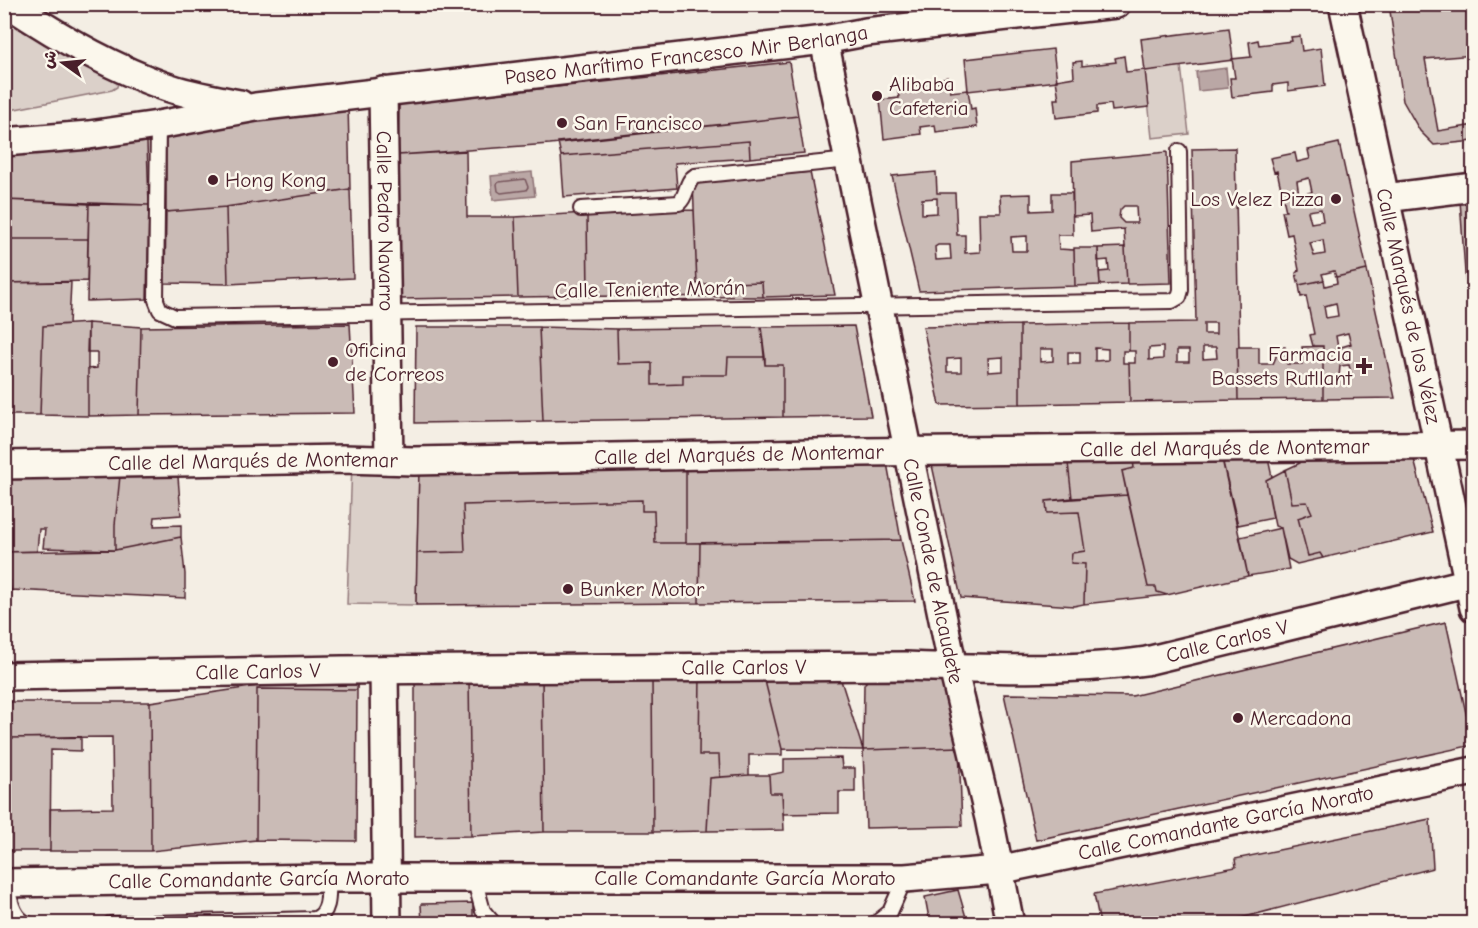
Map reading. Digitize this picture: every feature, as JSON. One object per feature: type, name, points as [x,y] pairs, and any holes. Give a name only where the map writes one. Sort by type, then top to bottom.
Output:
[{"type":"street","name":"Paseo Marítimo Francesco Mir Berlanga","points":[[9,4],[122,70],[166,87],[201,97],[256,107]]},
{"type":"street","name":"Paseo Marítimo Francesco Mir Berlanga","points":[[4,142],[89,135],[256,107],[383,91],[1116,4]]},
{"type":"street","name":"Calle Marqués de los Vélez","points":[[1343,4],[1472,591]]},
{"type":"street","name":"Calle Conde de Alcaudete","points":[[824,40],[953,668],[989,818],[1010,924]]},
{"type":"street","name":"Calle Pedro Navarro","points":[[383,91],[389,460]]},
{"type":"street","points":[[1385,198],[1473,187]]},
{"type":"street","name":"Calle del Marqués de Montemar","points":[[4,465],[1473,445]]},
{"type":"street","name":"Calle Carlos V","points":[[4,676],[384,670],[894,666],[1100,667],[1146,661],[1472,591]]},
{"type":"street","points":[[384,670],[387,924]]},
{"type":"street","name":"Calle Comandante García Morato","points":[[5,883],[328,878],[905,878],[998,870],[1473,771]]},
{"type":"lane","name":"Calle Teniente Morán","points":[[158,125],[156,300],[160,310],[175,317],[1175,300],[1182,290],[1179,151]]},
{"type":"lane","points":[[581,209],[679,203],[685,196],[689,182],[695,176],[849,160]]},
{"type":"lane","points":[[110,924],[315,919],[320,917],[327,906],[328,878]]},
{"type":"lane","points":[[474,878],[483,911],[495,924]]},
{"type":"lane","points":[[875,924],[890,912],[905,878]]},
{"type":"lane","points":[[5,883],[18,918],[28,924]]},
{"type":"shaded area","points":[[5,20],[112,75],[118,82],[117,87],[112,90],[5,111]]},
{"type":"shaded area","points":[[1181,66],[1189,134],[1152,138],[1145,71]]},
{"type":"shaded area","points":[[352,463],[419,470],[416,605],[347,604]]},
{"type":"water","points":[[1226,68],[1228,88],[1198,91],[1196,72]]},
{"type":"water","points":[[532,172],[535,196],[493,200],[491,176]]},
{"type":"building","points":[[1389,4],[1474,4],[1474,141],[1434,145],[1420,131],[1403,101]]},
{"type":"building","points":[[1229,28],[1233,60],[1145,71],[1141,39]]},
{"type":"building","points":[[1300,36],[1302,51],[1321,48],[1325,86],[1288,91],[1288,83],[1273,85],[1273,92],[1232,97],[1230,78],[1235,78],[1232,59],[1251,57],[1249,42],[1258,40],[1259,45],[1292,41],[1291,37]]},
{"type":"building","points":[[1053,49],[1057,81],[968,91],[965,59]]},
{"type":"building","points":[[1474,55],[1474,125],[1438,131],[1425,59]]},
{"type":"building","points":[[1124,56],[1126,72],[1145,70],[1149,107],[1112,111],[1111,104],[1097,106],[1097,113],[1056,118],[1054,99],[1059,99],[1056,80],[1074,77],[1073,62],[1082,61],[1082,66],[1116,62],[1115,58]]},
{"type":"building","points":[[789,62],[798,116],[550,144],[398,155],[399,104]]},
{"type":"building","points":[[948,77],[950,92],[968,90],[971,109],[975,108],[977,127],[936,132],[935,125],[920,127],[921,134],[884,139],[880,100],[899,98],[897,83],[906,83],[907,86],[939,82],[939,79]]},
{"type":"building","points":[[348,104],[350,189],[226,207],[166,212],[166,128]]},
{"type":"building","points":[[798,116],[804,153],[750,158],[749,141],[561,156],[558,142]]},
{"type":"building","points":[[749,141],[750,158],[675,163],[677,188],[564,197],[561,156]]},
{"type":"building","points":[[147,142],[149,205],[5,200],[4,156]]},
{"type":"building","points":[[1339,143],[1367,270],[1336,277],[1334,271],[1322,274],[1324,280],[1299,285],[1296,273],[1299,270],[1292,234],[1287,235],[1282,211],[1286,211],[1277,171],[1274,172],[1270,158],[1295,153],[1297,162],[1310,159],[1308,150]],"holes":[[[1309,178],[1312,192],[1299,195],[1297,181]],[[1321,209],[1323,221],[1311,223],[1308,211]],[[1323,240],[1325,254],[1314,256],[1310,243]]]},
{"type":"building","points":[[1235,148],[1238,400],[1130,402],[1129,363],[1135,363],[1135,351],[1129,351],[1129,323],[1196,322],[1192,149]],"holes":[[[1204,323],[1216,323],[1216,334],[1204,334]],[[1163,347],[1163,359],[1149,360],[1149,348]],[[1203,347],[1216,347],[1217,358],[1203,359]],[[1177,350],[1189,350],[1189,362],[1177,362]]]},
{"type":"building","points":[[466,151],[467,217],[515,217],[518,297],[399,299],[398,155]]},
{"type":"building","points":[[1167,152],[1171,283],[1127,284],[1124,229],[1091,232],[1090,215],[1073,216],[1072,161]],"holes":[[[1124,206],[1136,206],[1137,223],[1124,223],[1119,218],[1120,210]]]},
{"type":"building","points":[[810,172],[835,295],[763,297],[762,282],[697,284],[693,182]]},
{"type":"building","points":[[936,172],[937,193],[955,193],[957,235],[965,235],[965,253],[980,252],[979,213],[1001,213],[1000,195],[1031,194],[1031,211],[1052,210],[1052,193],[1072,193],[1073,235],[1058,235],[1059,249],[1074,250],[1075,286],[919,291],[892,176]],"holes":[[[937,198],[937,213],[922,214],[922,199]],[[1027,236],[1027,251],[1012,251],[1011,237]],[[950,245],[951,259],[936,260],[935,247]]]},
{"type":"building","points":[[350,189],[353,278],[228,284],[226,207]]},
{"type":"building","points":[[1474,199],[1474,375],[1472,375],[1460,200]]},
{"type":"building","points":[[5,200],[89,204],[88,239],[5,239]]},
{"type":"building","points":[[89,204],[149,205],[147,299],[87,301]]},
{"type":"building","points":[[226,207],[228,284],[165,283],[166,212]]},
{"type":"building","points":[[694,210],[697,284],[762,282],[763,297],[588,296],[587,213]]},
{"type":"building","points":[[587,213],[588,296],[518,297],[515,217]]},
{"type":"building","points":[[5,239],[88,239],[87,281],[4,283]]},
{"type":"building","points":[[1125,247],[1127,284],[1100,285],[1099,272],[1109,271],[1108,260],[1098,261],[1098,248]]},
{"type":"building","points":[[1074,248],[1098,248],[1100,285],[1075,286]]},
{"type":"building","points":[[1367,270],[1395,398],[1323,399],[1323,346],[1313,346],[1310,335],[1314,334],[1306,296],[1301,297],[1299,285],[1324,280],[1325,286],[1337,283],[1336,277]],"holes":[[[1336,303],[1338,316],[1326,318],[1324,306]],[[1348,333],[1351,344],[1338,348],[1336,336]],[[1349,365],[1352,377],[1339,377],[1340,366]]]},
{"type":"building","points":[[71,282],[69,324],[43,326],[40,415],[4,415],[4,283]]},
{"type":"building","points":[[88,323],[141,327],[139,415],[88,416],[88,369],[97,368],[97,352],[87,352]]},
{"type":"building","points":[[88,323],[88,416],[40,415],[43,326]]},
{"type":"building","points":[[1129,323],[1129,351],[1123,351],[1123,363],[1129,363],[1130,402],[1020,404],[1020,325]],"holes":[[[1095,348],[1108,349],[1108,360],[1095,361]],[[1040,349],[1053,349],[1053,361],[1040,362]],[[1068,352],[1080,352],[1080,364],[1068,364]]]},
{"type":"building","points":[[350,324],[355,413],[139,415],[141,327]]},
{"type":"building","points":[[1020,325],[1020,404],[940,405],[923,327]],"holes":[[[1003,357],[1003,371],[989,372],[988,358]],[[961,358],[961,372],[947,372],[947,359]]]},
{"type":"building","points":[[854,326],[871,416],[783,417],[783,365],[765,365],[761,327]]},
{"type":"building","points":[[416,327],[539,327],[543,421],[415,423]]},
{"type":"building","points":[[539,327],[617,329],[618,364],[652,363],[652,385],[683,384],[683,375],[727,375],[728,357],[765,357],[765,365],[783,365],[783,417],[543,421]]},
{"type":"building","points":[[761,327],[765,357],[728,357],[727,375],[683,375],[683,384],[652,385],[652,363],[618,364],[617,329]]},
{"type":"building","points":[[1323,346],[1323,399],[1238,400],[1237,347],[1259,347],[1259,364],[1273,364],[1276,357],[1275,347],[1285,347],[1284,357],[1287,364],[1302,364],[1302,347]]},
{"type":"building","points":[[1300,448],[1411,448],[1433,532],[1323,558],[1320,553],[1308,556],[1298,518],[1312,513],[1307,502],[1292,503],[1285,470],[1300,463]]},
{"type":"building","points":[[1266,449],[1272,477],[1266,480],[1273,518],[1238,525],[1220,450]]},
{"type":"building","points":[[1220,450],[1248,576],[1167,595],[1157,592],[1156,587],[1148,587],[1122,471],[1134,468],[1132,452]]},
{"type":"building","points":[[885,452],[901,540],[686,543],[686,461]]},
{"type":"building","points":[[1132,452],[1134,468],[1122,471],[1127,495],[1072,498],[1067,454]]},
{"type":"building","points":[[1067,454],[1072,498],[1046,501],[1047,513],[1079,512],[1085,551],[1072,553],[1071,563],[1085,564],[1084,604],[1074,606],[961,598],[930,456]]},
{"type":"building","points":[[686,461],[686,543],[655,543],[654,511],[642,511],[642,500],[463,505],[465,552],[417,553],[419,470]]},
{"type":"building","points":[[177,464],[181,515],[155,517],[154,526],[181,525],[181,537],[115,550],[121,466]]},
{"type":"building","points":[[121,466],[115,550],[43,548],[45,529],[39,529],[37,551],[4,552],[4,470]]},
{"type":"building","points":[[1285,470],[1292,503],[1307,502],[1312,513],[1298,518],[1308,556],[1320,553],[1323,558],[1297,564],[1288,559],[1281,528],[1275,526],[1266,480]]},
{"type":"building","points":[[1127,495],[1148,587],[1156,587],[1157,592],[1167,595],[1084,604],[1085,564],[1071,563],[1072,553],[1085,551],[1079,512],[1047,513],[1046,501]]},
{"type":"building","points":[[642,500],[642,511],[654,511],[655,543],[700,543],[699,603],[416,605],[417,553],[465,552],[463,505]]},
{"type":"building","points":[[1281,528],[1289,569],[1248,576],[1240,537]]},
{"type":"building","points":[[181,537],[185,598],[11,590],[9,578],[4,573],[4,552],[115,550]]},
{"type":"building","points":[[901,540],[915,601],[699,603],[700,543]]},
{"type":"building","points":[[4,573],[9,578],[11,590],[10,596],[4,602]]},
{"type":"building","name":"Mercadona","points":[[1446,622],[1473,745],[1036,840],[1004,694],[1132,696]]},
{"type":"building","points":[[358,671],[357,690],[257,689],[256,840],[151,851],[150,702]]},
{"type":"building","points":[[700,673],[764,677],[782,755],[749,755],[749,775],[720,777],[719,755],[699,755]]},
{"type":"building","points":[[700,673],[699,755],[719,755],[720,777],[710,778],[707,831],[653,832],[652,674]]},
{"type":"building","points":[[652,674],[653,832],[544,832],[542,675]]},
{"type":"building","points":[[875,674],[942,676],[959,747],[863,750],[864,684]]},
{"type":"building","points":[[542,675],[544,832],[471,836],[469,676]]},
{"type":"building","points":[[469,676],[471,836],[415,837],[415,678]]},
{"type":"building","points":[[764,677],[840,677],[863,750],[782,749]]},
{"type":"building","points":[[257,689],[357,690],[356,841],[256,840]]},
{"type":"building","points":[[4,702],[150,702],[151,851],[50,851],[50,809],[113,808],[112,737],[4,738]]},
{"type":"building","points":[[81,737],[81,751],[51,750],[50,851],[4,851],[4,738]]},
{"type":"building","points":[[959,747],[962,826],[866,828],[863,750]]},
{"type":"building","points":[[841,758],[842,768],[855,768],[855,792],[839,792],[839,813],[783,814],[782,793],[770,793],[769,775],[784,772],[784,759]]},
{"type":"building","points":[[769,775],[770,793],[782,793],[784,830],[707,831],[710,778]]},
{"type":"building","points":[[1430,819],[1433,868],[1218,924],[1100,924],[1094,894],[1236,867],[1235,859]]},
{"type":"building","points":[[958,890],[968,924],[930,924],[925,897]]},
{"type":"building","points":[[473,903],[473,924],[422,924],[421,904]]},
{"type":"place","name":"Alibaba Cafeteria","points":[[877,96]]},
{"type":"place","name":"San Francisco","points":[[562,123]]},
{"type":"place","name":"Hong Kong","points":[[213,180]]},
{"type":"place","name":"Los Velez Pizza","points":[[1336,199]]},
{"type":"place","name":"Oficina de Correos","points":[[333,362]]},
{"type":"place","name":"Farmacia Bassets Rutllant","points":[[1364,366]]},
{"type":"place","name":"Bunker Motor","points":[[568,589]]},
{"type":"place","name":"Mercadona","points":[[1238,718]]}]
